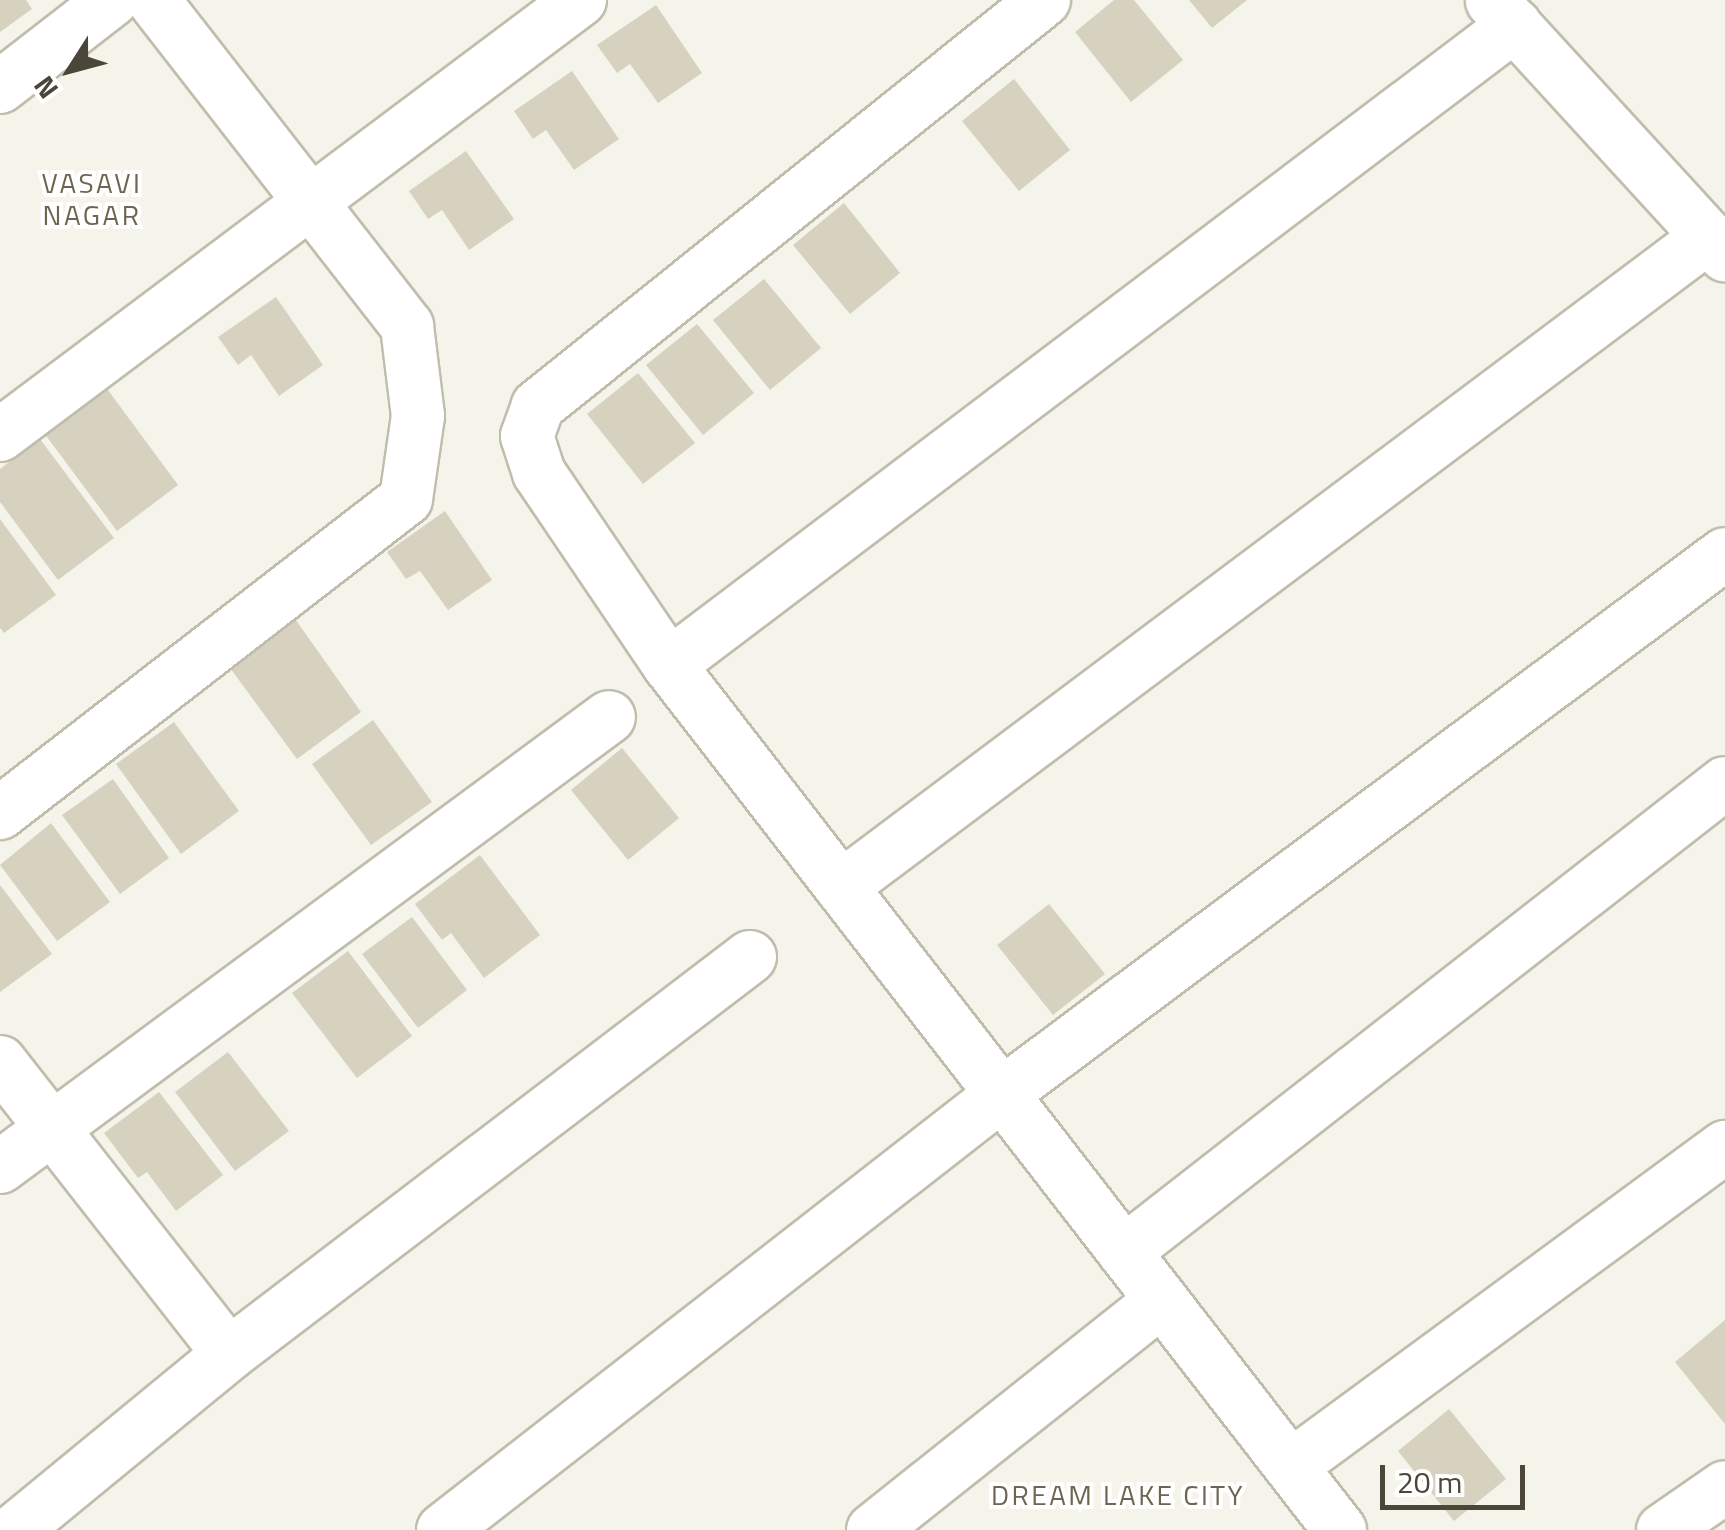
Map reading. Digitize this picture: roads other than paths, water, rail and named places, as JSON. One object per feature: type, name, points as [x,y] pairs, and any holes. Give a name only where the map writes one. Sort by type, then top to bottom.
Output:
[{"type":"street","points":[[0,86],[112,0]]},
{"type":"street","points":[[0,813],[406,499],[418,416],[407,326],[154,0]]},
{"type":"street","points":[[0,435],[580,0]]},
{"type":"street","points":[[1044,0],[538,406],[527,436],[538,473],[669,665],[1291,1466],[1320,1523]]},
{"type":"street","points":[[669,665],[1503,13],[1717,246],[841,886]]},
{"type":"street","points":[[443,1530],[1002,1094],[1725,554]]},
{"type":"street","points":[[0,1167],[609,717]]},
{"type":"street","points":[[1124,1252],[1725,783]]},
{"type":"street","points":[[14,1530],[230,1354],[750,957]]},
{"type":"street","points":[[0,1062],[230,1354]]},
{"type":"street","points":[[1291,1466],[1725,1147]]},
{"type":"street","points":[[873,1530],[1162,1300]]},
{"type":"street","points":[[1663,1530],[1725,1487]]},
{"type":"district","name":"VASAVI NAGAR","points":[[92,199]]},
{"type":"district","name":"DREAM LAKE CITY","points":[[1118,1495]]}]
